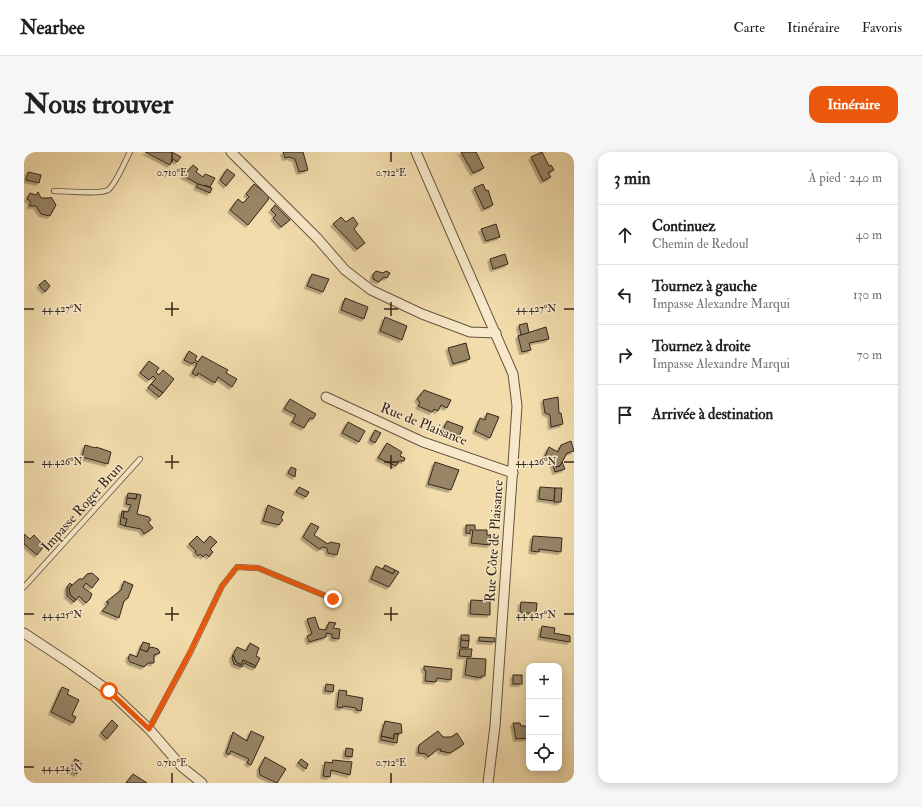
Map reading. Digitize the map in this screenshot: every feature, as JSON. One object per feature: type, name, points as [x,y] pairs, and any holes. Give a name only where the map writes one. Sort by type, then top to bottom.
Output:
[{"type":"street","points":[[231,152],[312,233],[345,270],[371,290],[422,314],[470,332],[496,333]]},
{"type":"street","name":"Rue Côte de Plaisance","points":[[416,152],[513,374],[517,406],[495,726],[488,783]]},
{"type":"street","name":"Rue de Plaisance","points":[[326,397],[423,442],[513,473]]},
{"type":"street","points":[[24,633],[109,691],[149,729],[182,767],[202,783]]},
{"type":"lane","points":[[54,191],[99,192],[107,190],[112,186],[130,152]]},
{"type":"lane","name":"Impasse Roger Brun","points":[[24,587],[140,459]]},
{"type":"lane","points":[[149,729],[190,652],[222,586],[237,567],[258,568],[333,599]]},
{"type":"building","points":[[145,152],[172,152],[181,157],[177,162],[173,159],[170,165]]},
{"type":"building","points":[[283,152],[303,152],[308,170],[299,172],[295,159],[289,157],[285,158]]},
{"type":"building","points":[[461,152],[476,152],[484,168],[473,173]]},
{"type":"building","points":[[542,152],[549,166],[551,165],[554,170],[548,173],[551,177],[543,181],[531,157]]},
{"type":"building","points":[[193,165],[198,169],[196,172],[203,177],[205,174],[215,178],[210,187],[205,185],[204,187],[183,176]]},
{"type":"building","points":[[227,169],[235,175],[226,186],[220,180]]},
{"type":"building","points":[[28,172],[41,175],[39,183],[26,180]]},
{"type":"building","points":[[198,184],[212,188],[210,193],[196,187]]},
{"type":"building","points":[[254,184],[269,196],[268,200],[248,225],[230,210],[238,199],[243,203],[249,197],[246,194]]},
{"type":"building","points":[[483,184],[486,191],[488,190],[493,205],[484,209],[474,188]]},
{"type":"building","points":[[38,192],[41,198],[51,197],[56,205],[50,216],[41,214],[36,206],[29,206],[31,202],[27,199],[30,193],[36,195]]},
{"type":"building","points":[[275,205],[290,220],[281,227],[273,218],[276,215],[271,210]]},
{"type":"building","points":[[341,217],[346,222],[353,217],[358,224],[354,229],[365,243],[357,249],[333,224]]},
{"type":"building","points":[[496,224],[500,237],[486,241],[481,229]]},
{"type":"building","points":[[505,254],[508,264],[493,269],[490,259]]},
{"type":"building","points":[[376,271],[383,273],[386,271],[390,273],[387,278],[384,277],[379,282],[373,279],[373,274]]},
{"type":"building","points":[[312,274],[329,279],[323,292],[307,286]]},
{"type":"building","points":[[45,280],[50,286],[45,292],[39,285]]},
{"type":"building","points":[[345,298],[368,307],[364,319],[341,310]]},
{"type":"building","points":[[385,317],[407,326],[402,340],[380,331]]},
{"type":"building","points":[[527,323],[529,333],[521,335],[519,325]]},
{"type":"building","points":[[546,327],[549,339],[529,343],[531,350],[522,352],[518,336]]},
{"type":"building","points":[[466,343],[470,359],[453,364],[448,348]]},
{"type":"building","points":[[189,351],[197,356],[195,360],[198,362],[202,356],[228,370],[226,373],[237,379],[232,387],[218,377],[215,383],[198,373],[197,376],[192,373],[197,364],[194,362],[192,364],[184,360]]},
{"type":"building","points":[[149,361],[159,368],[156,372],[159,375],[163,370],[174,379],[163,393],[151,384],[156,379],[153,376],[149,380],[140,373]]},
{"type":"building","points":[[151,384],[163,393],[159,397],[148,388]]},
{"type":"building","points":[[424,390],[451,400],[447,408],[441,405],[438,411],[434,409],[432,412],[418,406],[420,403],[417,399]]},
{"type":"building","points":[[558,397],[559,413],[561,413],[563,424],[551,427],[550,415],[545,413],[543,400]]},
{"type":"building","points":[[290,399],[316,414],[313,419],[310,418],[304,428],[292,422],[296,415],[284,409]]},
{"type":"building","points":[[487,413],[499,417],[490,438],[475,431],[480,418],[485,420]]},
{"type":"building","points":[[447,421],[463,427],[458,439],[442,432]]},
{"type":"building","points":[[348,422],[365,431],[359,442],[342,433]]},
{"type":"building","points":[[375,430],[381,433],[375,443],[370,440]]},
{"type":"building","points":[[571,441],[574,451],[567,453],[560,466],[556,467],[552,460],[545,456],[549,447],[558,452],[561,445]]},
{"type":"building","points":[[387,443],[402,452],[400,456],[405,458],[404,461],[399,461],[396,466],[378,458]]},
{"type":"building","points":[[85,445],[111,452],[108,464],[82,457]]},
{"type":"building","points":[[552,461],[555,463],[556,467],[560,466],[562,462],[565,469],[555,472]]},
{"type":"building","points":[[435,462],[459,470],[451,490],[428,484]]},
{"type":"building","points":[[291,467],[296,469],[295,477],[288,473]]},
{"type":"building","points":[[299,487],[309,492],[306,497],[296,492]]},
{"type":"building","points":[[540,487],[555,488],[554,501],[539,499]]},
{"type":"building","points":[[555,488],[562,488],[561,502],[554,502]]},
{"type":"building","points":[[128,493],[137,494],[136,499],[127,498]]},
{"type":"building","points":[[137,494],[141,495],[137,514],[149,517],[151,520],[148,522],[153,528],[144,534],[141,529],[125,526],[127,519],[123,518],[124,511],[128,512],[131,505],[126,504],[127,498],[136,499]]},
{"type":"building","points":[[268,505],[284,512],[281,518],[283,520],[279,525],[263,521]]},
{"type":"building","points":[[122,511],[124,511],[123,518],[127,519],[125,526],[120,524]]},
{"type":"building","points":[[311,523],[319,527],[314,535],[328,544],[330,542],[340,544],[337,555],[328,553],[327,548],[323,547],[319,549],[303,537]]},
{"type":"building","points":[[466,525],[475,525],[475,530],[487,530],[487,535],[491,535],[490,545],[471,543],[473,530],[470,530],[470,534],[466,533]]},
{"type":"building","points":[[24,534],[30,539],[34,535],[44,546],[37,555],[24,544]]},
{"type":"building","points":[[197,536],[204,543],[210,536],[217,542],[210,549],[213,552],[209,557],[206,554],[203,557],[200,554],[198,556],[195,552],[196,551],[189,544]]},
{"type":"building","points":[[533,536],[562,538],[561,552],[539,549],[539,552],[531,551]]},
{"type":"building","points":[[385,565],[395,570],[393,574],[383,569]]},
{"type":"building","points":[[376,566],[393,574],[395,570],[399,572],[389,587],[371,579]]},
{"type":"building","points":[[92,573],[99,579],[92,588],[86,583],[83,587],[92,594],[90,599],[86,603],[79,596],[76,600],[70,595],[69,588],[79,579],[83,579],[87,574]]},
{"type":"building","points":[[124,581],[133,585],[128,598],[124,601],[119,618],[102,611],[109,603],[106,602],[121,590]]},
{"type":"building","points":[[70,583],[72,585],[69,588],[70,595],[76,600],[74,602],[67,596],[67,587]]},
{"type":"building","points":[[471,600],[490,601],[490,615],[470,614]]},
{"type":"building","points":[[521,602],[537,603],[536,614],[520,612]]},
{"type":"building","points":[[315,617],[319,629],[326,630],[329,622],[336,623],[333,628],[340,629],[339,639],[332,638],[332,634],[326,633],[326,637],[309,642],[307,636],[312,634],[307,619]]},
{"type":"building","points":[[542,626],[555,628],[554,633],[570,636],[570,642],[540,637]]},
{"type":"building","points":[[461,635],[469,635],[469,641],[461,640]]},
{"type":"building","points":[[479,637],[495,638],[495,642],[479,641]]},
{"type":"building","points":[[461,640],[469,641],[468,648],[460,647]]},
{"type":"building","points":[[143,642],[150,644],[147,652],[140,649]]},
{"type":"building","points":[[250,643],[259,648],[256,656],[260,658],[256,666],[243,660],[241,665],[236,662],[233,655],[237,647],[246,651]]},
{"type":"building","points":[[152,647],[158,649],[160,653],[154,655],[154,663],[148,663],[144,667],[130,662],[128,658],[130,654],[137,657],[140,649],[147,652],[149,648]]},
{"type":"building","points":[[460,649],[472,649],[471,657],[459,656]]},
{"type":"building","points":[[233,655],[236,662],[241,665],[243,660],[256,666],[255,668],[244,663],[242,667],[234,664],[232,658]]},
{"type":"building","points":[[467,658],[486,659],[485,676],[481,676],[481,678],[465,675]]},
{"type":"building","points":[[424,666],[452,669],[451,680],[437,678],[436,682],[425,681],[426,671],[424,670]]},
{"type":"building","points":[[513,675],[522,675],[522,684],[513,684]]},
{"type":"building","points":[[326,684],[334,685],[333,692],[325,691]]},
{"type":"building","points":[[62,687],[69,690],[67,694],[79,700],[72,715],[76,717],[73,723],[51,712]]},
{"type":"building","points":[[339,690],[347,691],[346,695],[363,698],[361,711],[356,710],[356,708],[343,706],[342,708],[337,707]]},
{"type":"building","points":[[112,720],[118,726],[107,739],[101,733]]},
{"type":"building","points":[[385,721],[401,724],[402,733],[394,734],[394,739],[381,736]]},
{"type":"building","points":[[513,723],[520,723],[521,726],[526,726],[526,738],[516,739]]},
{"type":"building","points":[[251,731],[264,737],[251,765],[247,763],[249,759],[231,751],[229,755],[226,753],[233,732],[247,741]]},
{"type":"building","points":[[438,731],[443,737],[451,737],[457,733],[464,744],[450,753],[440,751],[441,749],[438,749],[428,757],[426,754],[418,753],[419,745]]},
{"type":"building","points":[[394,734],[398,734],[397,743],[381,740],[381,736],[394,739]]},
{"type":"building","points":[[346,748],[353,749],[352,757],[345,756]]},
{"type":"building","points":[[265,757],[286,769],[277,783],[260,775],[259,769]]},
{"type":"building","points":[[75,759],[81,762],[77,774],[72,771],[73,769],[71,768]]},
{"type":"building","points":[[301,759],[308,764],[306,769],[298,763]]},
{"type":"building","points":[[333,760],[352,762],[350,775],[331,770],[330,777],[323,776],[325,762],[332,763]]},
{"type":"building","points":[[133,774],[147,783],[126,783]]},
{"type":"route","points":[[109,691],[149,729],[190,652],[222,586],[237,567],[258,568],[333,599]]}]
